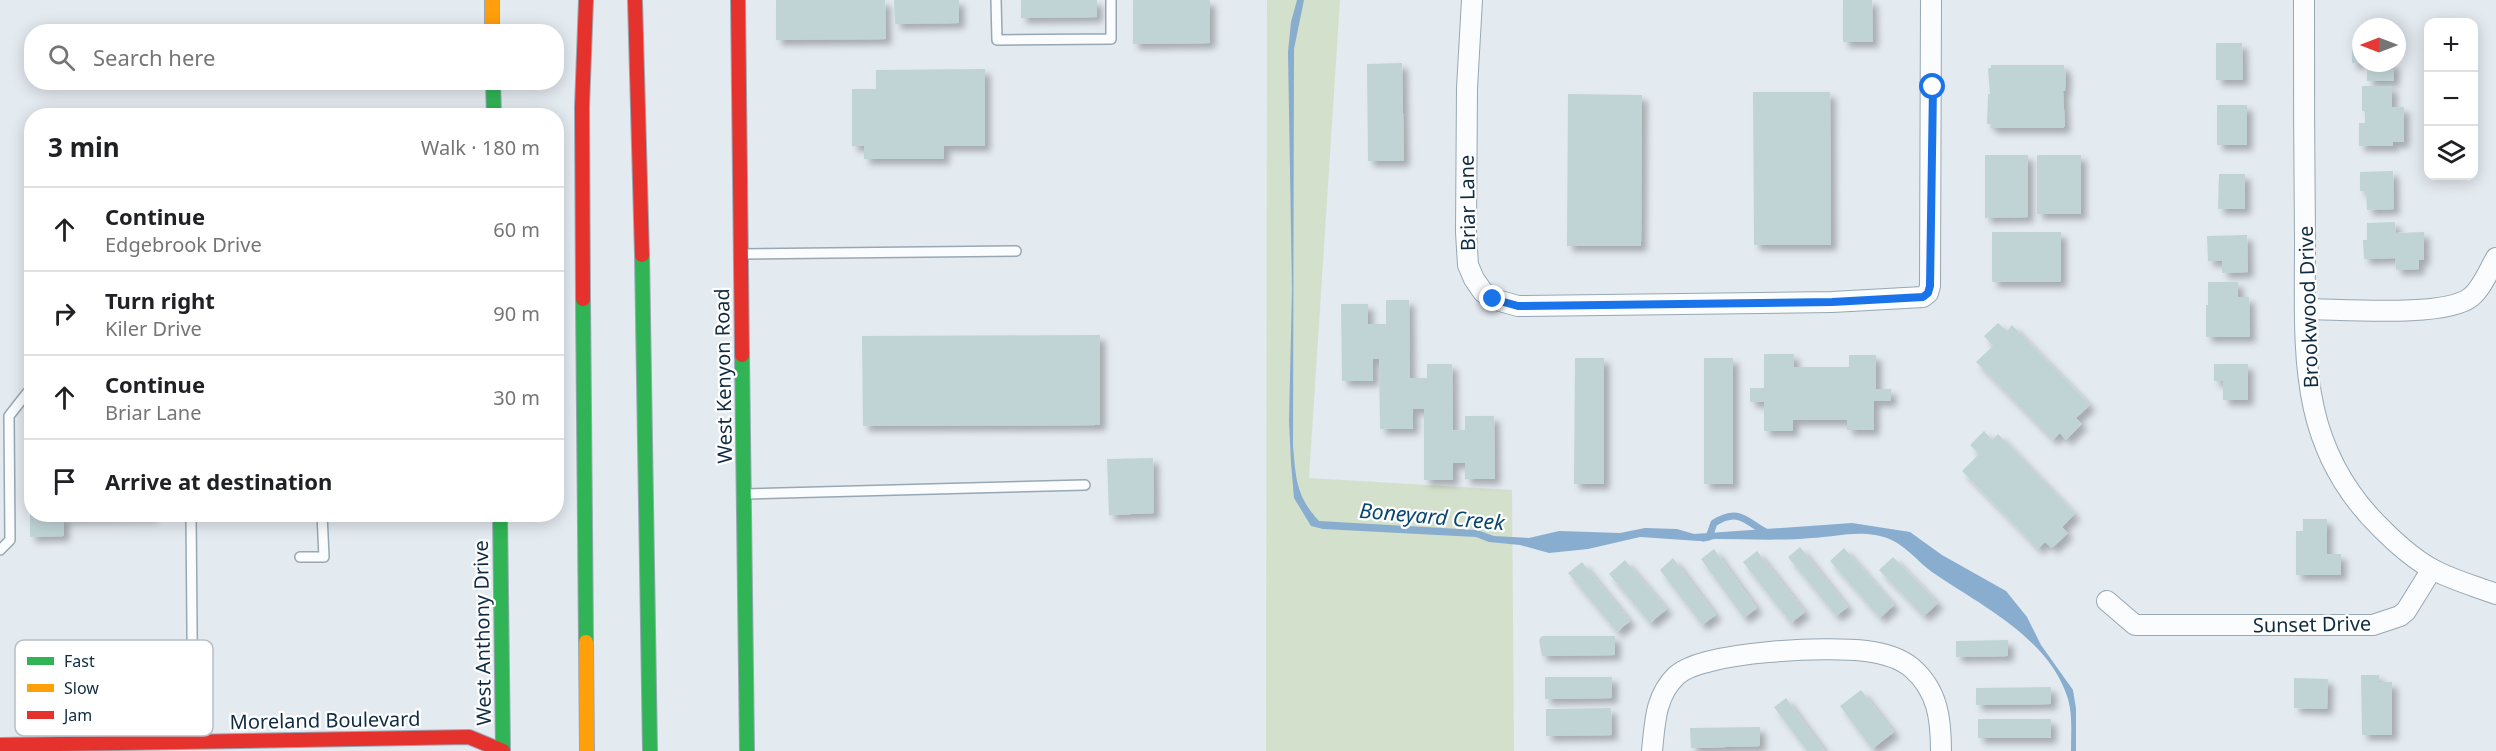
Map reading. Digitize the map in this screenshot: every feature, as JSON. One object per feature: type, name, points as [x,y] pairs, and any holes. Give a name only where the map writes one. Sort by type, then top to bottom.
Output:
[{"type":"main road","points":[[492,0],[492,24]]},
{"type":"main road","points":[[586,0],[582,107],[587,751]]},
{"type":"main road","points":[[635,0],[641,175],[650,751]]},
{"type":"main road","name":"West Kenyon Road","points":[[738,0],[747,751]]},
{"type":"main road","points":[[571,10],[582,107]]},
{"type":"main road","points":[[641,175],[651,70]]},
{"type":"main road","points":[[493,90],[494,108]]},
{"type":"main road","name":"West Anthony Drive","points":[[500,522],[503,751]]},
{"type":"main road","name":"Moreland Boulevard","points":[[0,746],[47,748],[294,746],[469,737],[503,751]]},
{"type":"street","name":"Briar Lane","points":[[1472,0],[1467,88],[1468,265],[1483,292],[1493,299],[1518,306],[1843,302],[1906,299],[1926,294],[1930,286],[1932,236],[1931,0]]},
{"type":"street","name":"Brookwood Drive","points":[[2304,0],[2305,309],[2309,389],[2318,428],[2327,453],[2345,487],[2365,513],[2399,545],[2432,569]]},
{"type":"street","points":[[2305,309],[2434,310],[2458,305],[2472,296],[2496,258]]},
{"type":"street","points":[[2432,569],[2496,594]]},
{"type":"street","name":"Sunset Drive","points":[[2107,601],[2135,625],[2373,625],[2400,616],[2406,611],[2432,569]]},
{"type":"street","points":[[1652,751],[1656,712],[1667,686],[1680,673],[1698,663],[1781,651],[1864,651],[1895,657],[1911,667],[1927,684],[1936,701],[1941,722],[1941,751]]},
{"type":"lane","points":[[996,0],[997,40],[1111,39],[1111,0]]},
{"type":"lane","points":[[741,254],[1016,251]]},
{"type":"lane","points":[[0,550],[5,540],[4,416],[24,396]]},
{"type":"lane","points":[[744,494],[1085,485]]},
{"type":"lane","points":[[191,522],[192,640]]},
{"type":"lane","points":[[300,557],[324,557],[322,522]]},
{"type":"green space","points":[[1267,0],[1340,0],[1309,478],[1512,490],[1514,751],[1266,751]]},
{"type":"water","points":[[1297,0],[1304,0],[1294,49],[1293,446],[1301,495],[1319,521],[1477,530],[1494,536],[1529,538],[1559,531],[1620,533],[1645,528],[1677,529],[1694,534],[1852,523],[1910,532],[1942,555],[2006,591],[2027,617],[2041,645],[2073,690],[2076,709],[2076,751],[2071,751],[2071,716],[2067,696],[2058,675],[2045,657],[2012,625],[1935,574],[1900,545],[1885,537],[1859,534],[1799,539],[1699,541],[1640,537],[1588,549],[1549,553],[1520,545],[1489,542],[1476,537],[1323,529],[1311,526],[1294,498],[1289,421],[1292,289],[1288,52],[1291,22]]},
{"type":"building","points":[[776,0],[885,0],[886,39],[776,40]]},
{"type":"building","points":[[894,0],[959,0],[959,23],[895,24]]},
{"type":"building","points":[[1021,0],[1097,0],[1097,17],[1021,18]]},
{"type":"building","points":[[1133,0],[1210,0],[1210,43],[1133,44]]},
{"type":"building","points":[[1843,0],[1872,0],[1873,42],[1843,42]]},
{"type":"building","points":[[2216,43],[2242,43],[2243,80],[2216,80]]},
{"type":"building","points":[[1402,63],[1404,161],[1368,161],[1367,64]]},
{"type":"building","points":[[1991,65],[2064,65],[2064,70],[2066,70],[2065,91],[2063,91],[2065,126],[2063,128],[1991,128],[1991,124],[1987,124],[1988,94],[1990,94],[1988,68],[1991,68]]},
{"type":"building","points":[[985,69],[985,146],[944,146],[944,159],[864,159],[864,146],[852,146],[852,89],[876,89],[876,70]]},
{"type":"building","points":[[2367,72],[2394,72],[2394,81],[2367,81]]},
{"type":"building","points":[[2362,86],[2392,86],[2392,107],[2404,107],[2404,142],[2393,142],[2393,146],[2359,146],[2359,123],[2365,123],[2365,111],[2362,111]]},
{"type":"building","points":[[1753,92],[1830,92],[1831,245],[1754,245]]},
{"type":"building","points":[[1568,94],[1642,95],[1641,246],[1567,246]]},
{"type":"building","points":[[2217,105],[2247,105],[2247,145],[2217,145]]},
{"type":"building","points":[[1985,155],[2028,155],[2028,217],[1985,218]]},
{"type":"building","points":[[2037,155],[2081,155],[2081,214],[2037,214]]},
{"type":"building","points":[[2393,171],[2394,209],[2367,210],[2366,191],[2360,191],[2360,172]]},
{"type":"building","points":[[2219,174],[2245,174],[2245,209],[2218,209]]},
{"type":"building","points":[[2395,222],[2396,233],[2424,232],[2424,260],[2419,260],[2419,269],[2396,270],[2395,258],[2364,259],[2363,240],[2367,240],[2367,223]]},
{"type":"building","points":[[1992,232],[2061,232],[2061,282],[1992,282]]},
{"type":"building","points":[[2247,235],[2248,272],[2222,273],[2222,261],[2208,261],[2207,236]]},
{"type":"building","points":[[2208,282],[2238,282],[2238,297],[2249,297],[2250,337],[2206,337]]},
{"type":"building","points":[[1386,300],[1409,300],[1410,378],[1427,378],[1427,364],[1452,364],[1453,430],[1465,430],[1465,416],[1494,416],[1495,479],[1465,479],[1465,463],[1453,463],[1453,480],[1424,480],[1424,409],[1413,409],[1413,429],[1380,429],[1379,359],[1373,359],[1373,381],[1342,381],[1341,304],[1368,304],[1368,324],[1386,324]]},
{"type":"building","points":[[1998,323],[2007,331],[2012,325],[2090,405],[2076,418],[2082,424],[2066,440],[2060,433],[2053,440],[1976,362],[1993,346],[1984,336]]},
{"type":"building","points":[[1100,335],[1100,425],[863,426],[862,336]]},
{"type":"building","points":[[1764,354],[1794,354],[1794,367],[1849,367],[1849,355],[1876,355],[1876,389],[1891,389],[1891,401],[1874,401],[1874,430],[1847,430],[1847,420],[1793,420],[1793,431],[1764,431],[1764,402],[1750,402],[1750,388],[1764,388]]},
{"type":"building","points":[[1575,358],[1604,358],[1604,484],[1574,484]]},
{"type":"building","points":[[1704,358],[1733,358],[1733,484],[1704,484]]},
{"type":"building","points":[[2214,364],[2248,364],[2248,400],[2223,400],[2223,381],[2214,381]]},
{"type":"building","points":[[1984,431],[1992,440],[1998,434],[2075,514],[2062,527],[2068,533],[2052,548],[2045,542],[2038,549],[1962,471],[1979,454],[1970,445]]},
{"type":"building","points":[[1153,458],[1154,513],[1109,515],[1107,459]]},
{"type":"building","points":[[2303,519],[2327,519],[2327,554],[2341,554],[2341,575],[2296,575],[2296,531],[2303,531]]},
{"type":"building","points":[[30,522],[64,522],[64,536],[30,537]]},
{"type":"building","points":[[1800,547],[1848,607],[1836,616],[1788,557]]},
{"type":"building","points":[[1844,548],[1894,605],[1880,618],[1830,561]]},
{"type":"building","points":[[1714,549],[1757,608],[1744,618],[1701,559]]},
{"type":"building","points":[[1757,551],[1805,612],[1791,623],[1743,562]]},
{"type":"building","points":[[1893,557],[1938,603],[1924,616],[1879,570]]},
{"type":"building","points":[[1673,558],[1716,615],[1702,625],[1660,570]]},
{"type":"building","points":[[1625,560],[1667,609],[1650,623],[1609,574]]},
{"type":"building","points":[[1582,562],[1630,621],[1617,632],[1568,573]]},
{"type":"building","points":[[1542,636],[1615,636],[1615,655],[1542,656],[1539,640]]},
{"type":"building","points":[[2008,640],[2008,656],[1956,657],[1956,641]]},
{"type":"building","points":[[2361,675],[2379,675],[2379,682],[2392,682],[2392,735],[2362,735]]},
{"type":"building","points":[[1545,677],[1612,677],[1612,698],[1545,699]]},
{"type":"building","points":[[2294,678],[2328,679],[2327,709],[2294,708]]},
{"type":"building","points":[[2051,687],[2051,704],[1976,705],[1976,688]]},
{"type":"building","points":[[1861,690],[1894,732],[1872,749],[1840,706]]},
{"type":"building","points":[[1786,698],[1825,751],[1807,751],[1774,707]]},
{"type":"building","points":[[1611,708],[1612,735],[1546,736],[1546,709]]},
{"type":"building","points":[[1978,719],[2051,719],[2051,738],[1978,738]]},
{"type":"building","points":[[1760,727],[1760,746],[1691,748],[1690,728]]},
{"type":"waterway","name":"Boneyard Creek","points":[[1703,538],[1709,537],[1714,523],[1731,516],[1744,518],[1770,534]]},
{"type":"traffic: fast","points":[[493,90],[494,108]]},
{"type":"traffic: fast","points":[[642,255],[650,751]]},
{"type":"traffic: fast","points":[[583,299],[586,642]]},
{"type":"traffic: fast","points":[[742,355],[747,751]]},
{"type":"traffic: fast","points":[[500,522],[503,751]]},
{"type":"traffic: slow","points":[[492,0],[492,24]]},
{"type":"traffic: slow","points":[[586,642],[587,751]]},
{"type":"traffic: jam","points":[[583,299],[582,107],[586,0]]},
{"type":"traffic: jam","points":[[635,0],[642,255]]},
{"type":"traffic: jam","points":[[738,0],[742,355]]},
{"type":"traffic: jam","points":[[0,745],[469,737],[503,751]]},
{"type":"route","points":[[1493,299],[1518,306],[1832,302],[1923,297],[1928,293],[1930,286],[1933,87]]}]
